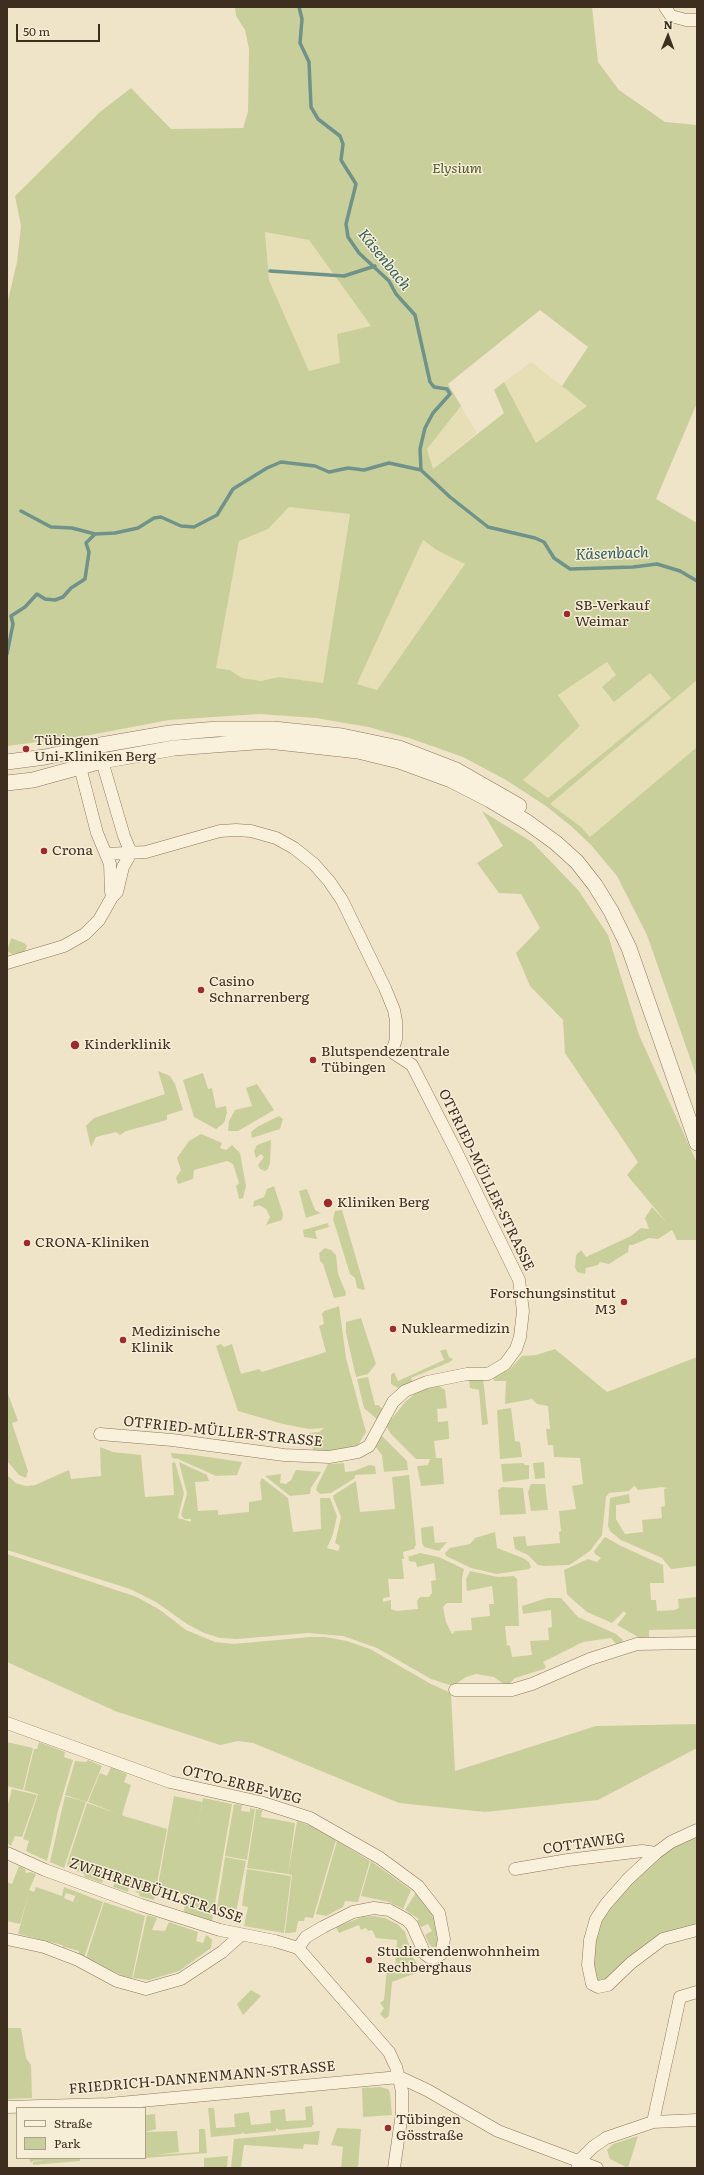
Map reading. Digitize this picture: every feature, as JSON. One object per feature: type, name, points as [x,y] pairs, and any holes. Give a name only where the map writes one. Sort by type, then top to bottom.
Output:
[{"type":"street","points":[[665,7],[671,16],[686,20],[697,20]]},
{"type":"street","points":[[7,762],[84,755],[170,733],[217,729],[273,729],[321,733],[354,738],[399,748],[456,770],[496,791],[536,817],[561,837],[591,867],[611,894],[630,929],[697,1116]]},
{"type":"street","points":[[7,783],[33,780],[84,755],[102,761],[174,748],[213,743],[268,741],[358,751],[399,761],[444,777],[490,800],[527,822],[556,843],[576,862],[594,884],[611,911],[629,948],[697,1143]]},
{"type":"street","points":[[84,755],[97,833],[106,854],[112,874],[112,897]]},
{"type":"street","points":[[7,963],[50,951],[75,941],[85,934],[99,920],[112,897],[117,892],[123,867],[131,853],[102,761]]},
{"type":"street","name":"OTFRIED-MÜLLER-STRASSE","points":[[100,1434],[172,1440],[284,1455],[329,1457],[358,1452],[369,1446],[393,1402],[405,1391],[427,1382],[467,1374],[488,1374],[505,1364],[516,1349],[520,1337],[523,1311],[519,1280],[449,1137],[412,1064],[392,1052],[397,1030],[394,1010],[348,910],[330,881],[314,864],[294,848],[276,838],[252,831],[220,832],[154,851],[106,854]]},
{"type":"street","points":[[455,1690],[512,1690],[532,1684],[590,1658],[637,1644],[697,1643]]},
{"type":"street","name":"OTTO-ERBE-WEG","points":[[7,1723],[170,1782],[260,1802],[310,1818],[380,1858],[418,1886],[439,1913],[444,1944],[439,1956],[429,1957],[425,1954],[412,1925],[407,1920],[389,1910],[374,1908],[353,1912],[323,1926],[306,1937],[298,1948]]},
{"type":"street","points":[[697,1830],[671,1842],[656,1853],[610,1899],[596,1919],[590,1940],[588,1965],[592,1984],[598,1987],[608,1986],[630,1962],[663,1939],[697,1930]]},
{"type":"street","name":"COTTAWEG","points":[[515,1869],[568,1860],[642,1851],[656,1853]]},
{"type":"street","name":"ZWEHRENBÜHLSTRASSE","points":[[7,1853],[45,1870],[141,1905],[241,1935],[275,1941],[298,1948]]},
{"type":"street","points":[[7,1939],[44,1947],[78,1960],[117,1981],[146,1989],[181,1979],[222,1952],[241,1935]]},
{"type":"street","points":[[298,1948],[389,2052],[399,2077],[402,2091],[402,2113],[394,2168]]},
{"type":"street","points":[[652,2122],[680,1997],[697,1992]]},
{"type":"street","points":[[399,2077],[427,2090],[498,2131],[579,2164],[597,2168]]},
{"type":"street","name":"FRIEDRICH-DANNENMANN-STRASSE","points":[[7,2107],[109,2104],[399,2077]]},
{"type":"street","points":[[579,2164],[596,2144],[606,2138],[652,2122],[697,2120]]},
{"type":"shaded area","points":[[265,232],[309,240],[371,326],[340,363],[309,371],[269,280]]},
{"type":"shaded area","points":[[531,362],[588,406],[536,443],[504,382]]},
{"type":"shaded area","points":[[461,406],[477,433],[433,469],[427,449]]},
{"type":"shaded area","points":[[289,507],[350,513],[323,683],[279,677],[261,681],[242,678],[230,670],[216,668],[239,541],[268,529]]},
{"type":"shaded area","points":[[423,540],[438,551],[465,564],[377,690],[357,684]]},
{"type":"shaded area","points":[[607,662],[616,675],[650,673],[671,698],[548,799],[523,780],[580,726],[558,695]]},
{"type":"shaded area","points":[[697,680],[697,747],[590,837],[580,826],[550,804]]},
{"type":"green space","name":"Elysium","points":[[235,7],[592,7],[598,62],[619,90],[665,122],[697,125],[697,403],[656,499],[697,523],[697,680],[550,804],[580,826],[590,837],[697,747],[697,1078],[647,935],[617,876],[591,845],[571,826],[546,806],[506,780],[463,757],[409,738],[368,727],[316,718],[259,714],[169,720],[90,735],[7,746],[7,305],[17,262],[21,226],[15,196],[100,112],[131,88],[171,129],[243,128],[248,112],[249,49],[245,30],[236,16]],"holes":[[[265,232],[309,240],[371,326],[337,334],[340,363],[309,371],[269,280]],[[540,310],[588,347],[562,386],[587,406],[536,443],[504,382],[494,390],[504,413],[433,469],[427,449],[461,406],[448,384]],[[289,507],[350,514],[323,683],[279,677],[261,681],[242,678],[230,670],[216,668],[239,541],[268,529]],[[423,540],[438,551],[465,564],[377,690],[357,684]],[[607,662],[616,675],[602,687],[614,702],[650,673],[671,698],[548,798],[523,780],[580,726],[558,695]]]},
{"type":"green space","points":[[482,811],[532,842],[579,891],[608,935],[639,1035],[697,1163],[697,1240],[677,1240],[672,1230],[658,1239],[649,1238],[633,1245],[629,1245],[628,1252],[609,1264],[600,1262],[598,1265],[586,1268],[585,1274],[577,1272],[575,1267],[576,1255],[581,1250],[586,1257],[631,1236],[641,1228],[649,1229],[645,1218],[652,1207],[667,1223],[627,1175],[638,1162],[565,1053],[563,1020],[530,986],[516,953],[540,928],[521,894],[499,893],[477,863],[503,846]]},
{"type":"green space","points":[[11,938],[24,943],[27,946],[25,952],[12,954],[7,951]]},
{"type":"green space","points":[[158,1071],[170,1076],[175,1084],[183,1110],[167,1115],[167,1120],[126,1131],[120,1135],[116,1132],[96,1137],[91,1147],[86,1126],[94,1118],[165,1094]]},
{"type":"green space","points":[[203,1073],[208,1089],[212,1088],[216,1108],[226,1106],[227,1113],[224,1123],[216,1129],[194,1117],[183,1080]]},
{"type":"green space","points":[[257,1084],[274,1110],[238,1131],[228,1131],[229,1121],[235,1110],[252,1106],[246,1088]]},
{"type":"green space","points":[[279,1116],[283,1119],[280,1129],[252,1138],[251,1132],[257,1127]]},
{"type":"green space","points":[[201,1134],[222,1143],[220,1148],[226,1150],[232,1145],[240,1153],[246,1186],[243,1198],[239,1199],[236,1186],[239,1183],[233,1164],[227,1161],[194,1170],[193,1179],[178,1184],[176,1178],[181,1170],[177,1158],[189,1141]]},
{"type":"green space","points":[[271,1140],[270,1163],[268,1169],[265,1171],[260,1169],[258,1165],[264,1157],[261,1154],[256,1158],[254,1151],[257,1145]]},
{"type":"green space","points":[[274,1186],[283,1214],[282,1220],[266,1225],[270,1217],[266,1209],[259,1205],[253,1207],[254,1201],[264,1197],[267,1189]]},
{"type":"green space","points":[[307,1189],[315,1210],[321,1213],[306,1218],[299,1191]]},
{"type":"green space","points":[[342,1210],[365,1289],[363,1290],[357,1288],[355,1278],[350,1274],[333,1219],[335,1211]]},
{"type":"green space","points":[[328,1223],[329,1227],[315,1231],[317,1239],[304,1237],[303,1230]]},
{"type":"green space","points":[[325,1248],[331,1250],[336,1255],[338,1274],[346,1293],[345,1296],[334,1298],[323,1264],[320,1261],[319,1253]]},
{"type":"green space","points":[[339,1306],[346,1358],[366,1432],[358,1445],[344,1450],[314,1453],[309,1433],[319,1432],[324,1428],[309,1429],[283,1424],[238,1411],[216,1346],[221,1344],[224,1347],[232,1344],[241,1374],[259,1369],[262,1372],[326,1352],[319,1326],[324,1324],[322,1314],[324,1311]]},
{"type":"green space","points":[[361,1318],[376,1364],[368,1374],[356,1377],[346,1333],[346,1322]]},
{"type":"green space","points":[[446,1349],[449,1357],[453,1359],[450,1362],[411,1378],[413,1383],[398,1388],[391,1384],[391,1375],[394,1372],[398,1381],[444,1360],[440,1351]]},
{"type":"green space","points":[[555,1349],[607,1392],[697,1357],[697,1572],[696,1566],[671,1569],[662,1558],[621,1540],[610,1531],[608,1526],[610,1498],[629,1494],[630,1503],[616,1505],[616,1519],[625,1534],[643,1532],[642,1520],[662,1518],[661,1507],[665,1506],[664,1489],[667,1488],[662,1487],[638,1490],[632,1483],[634,1486],[629,1491],[609,1493],[606,1497],[602,1535],[590,1551],[569,1565],[538,1565],[528,1555],[515,1549],[513,1537],[525,1536],[527,1546],[560,1543],[559,1532],[561,1531],[559,1511],[576,1509],[572,1486],[583,1484],[580,1458],[554,1457],[553,1445],[548,1445],[546,1429],[550,1429],[548,1406],[537,1404],[532,1399],[505,1404],[506,1381],[494,1381],[493,1377],[510,1369],[522,1356],[536,1355]]},
{"type":"green space","points":[[368,1377],[375,1405],[378,1405],[384,1410],[378,1420],[364,1408],[357,1379]]},
{"type":"green space","points":[[483,1377],[488,1424],[482,1425],[479,1390],[470,1388],[469,1378]]},
{"type":"green space","points":[[437,1384],[445,1390],[447,1408],[437,1409],[438,1422],[448,1421],[449,1434],[449,1439],[434,1441],[436,1458],[442,1458],[444,1484],[421,1486],[417,1466],[428,1465],[430,1459],[416,1459],[391,1434],[386,1426],[406,1401],[415,1394]]},
{"type":"green space","points":[[7,1391],[18,1421],[12,1423],[28,1471],[26,1478],[19,1475],[7,1461]]},
{"type":"green space","points":[[511,1408],[515,1441],[520,1442],[522,1457],[500,1459],[497,1410]]},
{"type":"green space","points":[[381,1435],[407,1461],[408,1470],[384,1472],[382,1455],[375,1446]]},
{"type":"green space","points":[[100,1447],[113,1452],[141,1455],[145,1497],[174,1495],[172,1463],[175,1462],[184,1493],[178,1518],[191,1522],[191,1519],[184,1519],[181,1515],[187,1494],[179,1462],[207,1475],[209,1481],[195,1482],[198,1511],[218,1510],[218,1515],[249,1512],[249,1502],[262,1500],[260,1482],[262,1478],[288,1498],[293,1532],[321,1529],[320,1498],[330,1498],[337,1516],[333,1534],[327,1548],[338,1551],[340,1546],[335,1543],[341,1517],[333,1497],[334,1495],[356,1481],[360,1512],[395,1509],[392,1477],[409,1475],[416,1545],[414,1549],[403,1552],[404,1559],[402,1559],[404,1579],[388,1579],[390,1597],[383,1598],[383,1602],[391,1600],[391,1609],[397,1611],[418,1609],[417,1601],[420,1597],[429,1597],[432,1593],[431,1581],[436,1580],[434,1563],[417,1567],[416,1562],[409,1561],[408,1557],[420,1553],[439,1557],[464,1569],[462,1578],[462,1603],[447,1603],[443,1607],[446,1622],[452,1634],[455,1631],[472,1630],[471,1618],[490,1616],[489,1604],[494,1604],[492,1586],[467,1591],[466,1579],[470,1571],[498,1577],[514,1576],[517,1579],[519,1626],[505,1626],[507,1644],[505,1644],[510,1646],[512,1657],[532,1655],[530,1641],[549,1640],[548,1628],[552,1627],[551,1610],[523,1614],[522,1606],[547,1598],[561,1598],[578,1617],[616,1634],[623,1640],[622,1643],[616,1644],[611,1638],[583,1642],[543,1662],[546,1667],[544,1669],[515,1678],[508,1685],[505,1685],[494,1677],[476,1674],[466,1677],[453,1686],[431,1679],[377,1648],[343,1636],[308,1633],[237,1639],[220,1638],[204,1633],[187,1624],[156,1602],[130,1589],[7,1550],[7,1475],[16,1483],[26,1486],[35,1485],[69,1470],[71,1479],[101,1476]]},
{"type":"green space","points":[[171,1453],[242,1462],[237,1475],[216,1476],[178,1459],[172,1458]]},
{"type":"green space","points":[[544,1462],[545,1478],[535,1479],[533,1463]]},
{"type":"green space","points":[[344,1463],[345,1472],[354,1471],[369,1465],[375,1466],[376,1474],[355,1475],[355,1478],[331,1493],[320,1494],[316,1490],[317,1486],[328,1464]]},
{"type":"green space","points":[[523,1463],[525,1465],[529,1465],[529,1479],[503,1482],[501,1464]]},
{"type":"green space","points":[[296,1470],[321,1472],[311,1488],[310,1494],[290,1496],[265,1476],[281,1474],[280,1483],[286,1484],[291,1480]]},
{"type":"green space","points":[[531,1484],[545,1484],[548,1510],[531,1511],[528,1492]]},
{"type":"green space","points":[[502,1487],[523,1488],[526,1514],[500,1515],[498,1490]]},
{"type":"green space","points":[[433,1526],[435,1543],[447,1542],[439,1551],[424,1547],[422,1543],[421,1528]]},
{"type":"green space","points":[[495,1532],[497,1548],[523,1558],[529,1562],[531,1567],[529,1569],[497,1574],[471,1568],[446,1556],[445,1553],[450,1548],[470,1544],[475,1538]]},
{"type":"green space","points":[[605,1537],[663,1565],[664,1583],[650,1583],[651,1600],[656,1600],[657,1611],[675,1610],[679,1608],[678,1599],[697,1597],[697,1629],[649,1630],[649,1637],[640,1638],[617,1625],[626,1614],[624,1611],[612,1623],[587,1612],[567,1594],[564,1570],[588,1559],[597,1562],[601,1558],[595,1554],[594,1551]]},
{"type":"green space","points":[[7,1554],[137,1597],[160,1610],[186,1630],[215,1642],[234,1644],[325,1637],[347,1641],[370,1649],[431,1684],[451,1693],[455,1771],[596,1726],[697,1724],[697,1748],[598,1800],[485,1812],[399,1803],[253,1743],[238,1741],[220,1745],[115,1711],[7,1662]]},
{"type":"green space","points":[[7,1742],[33,1748],[23,1790],[7,1786]]},
{"type":"green space","points":[[39,1742],[65,1752],[64,1757],[73,1760],[58,1811],[47,1861],[26,1851],[29,1841],[23,1839],[38,1794],[24,1790],[34,1749],[37,1749]]},
{"type":"green space","points":[[88,1760],[102,1766],[87,1802],[65,1795],[75,1761],[86,1762]]},
{"type":"green space","points":[[111,1767],[127,1774],[124,1782],[131,1785],[122,1815],[124,1816],[102,1883],[85,1877],[84,1874],[68,1867],[67,1864],[87,1803],[116,1813],[88,1802],[100,1773],[107,1776]]},
{"type":"green space","points":[[12,1789],[37,1795],[22,1837],[15,1836],[11,1846],[7,1843],[7,1808]]},
{"type":"green space","points":[[65,1796],[86,1802],[64,1868],[50,1862]]},
{"type":"green space","points":[[174,1796],[202,1802],[197,1827],[203,1798],[232,1804],[212,1921],[184,1912],[185,1894],[157,1891]]},
{"type":"green space","points":[[234,1804],[242,1805],[241,1811],[250,1812],[250,1808],[255,1809],[247,1860],[225,1856]]},
{"type":"green space","points":[[256,1809],[262,1810],[261,1817],[295,1823],[288,1874],[247,1868]]},
{"type":"green space","points":[[124,1816],[167,1829],[154,1900],[139,1896],[140,1894],[136,1892],[137,1884],[130,1883],[128,1892],[113,1887],[116,1879],[109,1876],[110,1873],[106,1871]]},
{"type":"green space","points":[[297,1821],[311,1826],[336,1840],[313,1918],[305,1917],[304,1921],[298,1921],[296,1932],[285,1933],[292,1875],[288,1874]]},
{"type":"green space","points":[[697,1830],[697,1930],[663,1939],[608,1985],[589,1976],[596,1919],[628,1879]]},
{"type":"green space","points":[[337,1841],[370,1861],[358,1902],[345,1901],[343,1907],[326,1916],[316,1914]]},
{"type":"green space","points":[[225,1857],[246,1861],[235,1918],[216,1914]]},
{"type":"green space","points":[[371,1861],[411,1890],[403,1909],[389,1902],[361,1896]]},
{"type":"green space","points":[[19,1866],[25,1869],[26,1873],[30,1872],[36,1874],[29,1890],[34,1892],[36,1887],[62,1896],[64,1887],[77,1892],[103,1902],[84,1958],[78,1955],[79,1951],[64,1948],[62,1945],[18,1934],[29,1892],[20,1924],[7,1921],[7,1882],[12,1884]],"holes":[[[77,1892],[73,1902],[64,1898],[66,1893],[75,1896]]]},
{"type":"green space","points":[[247,1869],[291,1876],[284,1933],[244,1926],[248,1907],[242,1906]]},
{"type":"green space","points":[[417,1891],[429,1906],[434,1918],[439,1941],[436,1947],[432,1947],[429,1944],[425,1935],[432,1931],[428,1924],[421,1927],[417,1921],[419,1919],[405,1910]]},
{"type":"green space","points":[[104,1902],[145,1916],[132,1978],[123,1976],[86,1958]]},
{"type":"green space","points":[[147,1915],[157,1918],[152,1930],[165,1931],[169,1922],[198,1932],[196,1941],[203,1943],[206,1935],[208,1936],[212,1940],[211,1948],[179,1971],[149,1980],[133,1978]]},
{"type":"green space","points":[[374,1916],[385,1918],[397,1924],[405,1932],[413,1957],[418,1966],[424,1970],[392,1982],[389,2016],[385,2019],[380,2014],[384,2008],[380,2003],[384,2000],[387,1967],[395,1967],[397,1940],[376,1938],[372,1930],[368,1931],[366,1928],[361,1930],[359,1925],[339,1933],[336,1927],[362,1917]]},
{"type":"green space","points":[[251,1990],[261,1996],[243,2015],[237,2004]]},
{"type":"green space","points":[[7,2028],[21,2028],[26,2058],[31,2065],[32,2098],[7,2099]]},
{"type":"green space","points":[[380,2087],[388,2089],[390,2093],[392,2115],[363,2117],[362,2088]]},
{"type":"green space","points":[[312,2106],[314,2125],[312,2125],[312,2127],[279,2130],[276,2128],[276,2131],[244,2134],[243,2132],[241,2134],[211,2137],[208,2108],[214,2108],[216,2128],[235,2127],[234,2114],[249,2112],[251,2125],[271,2123],[270,2111],[285,2109],[286,2121],[306,2120],[305,2107]]},
{"type":"green space","points":[[155,2114],[156,2129],[146,2132],[146,2115]]},
{"type":"green space","points":[[337,2128],[361,2129],[358,2168],[341,2168],[343,2147],[331,2145]]},
{"type":"green space","points":[[199,2129],[205,2129],[207,2153],[146,2158],[146,2132],[177,2131],[179,2152],[155,2155],[199,2152]]},
{"type":"green space","points":[[320,2131],[318,2145],[304,2144],[303,2149],[244,2145],[241,2168],[231,2168],[234,2139]]},
{"type":"green space","points":[[638,2136],[628,2168],[610,2159],[607,2150],[613,2144]]},
{"type":"green space","points":[[228,2156],[227,2168],[204,2168],[204,2158]]},
{"type":"green space","points":[[29,2159],[80,2159],[80,2161],[33,2165],[33,2162],[44,2160],[33,2161],[31,2163]]},
{"type":"waterway","name":"Käsenbach","points":[[299,7],[302,19],[300,43],[309,62],[311,107],[318,119],[340,136],[343,144],[341,160],[356,184],[346,224],[348,237],[359,253],[389,281],[396,294],[415,315],[430,382],[434,387],[447,389],[450,394],[433,413],[425,428],[420,449],[421,470],[450,497],[488,527],[535,538],[544,542],[554,558],[570,569],[633,567],[657,564],[680,571],[697,581]]},
{"type":"waterway","points":[[270,271],[344,276],[375,266]]},
{"type":"waterway","points":[[21,511],[51,527],[72,528],[95,534],[115,533],[138,528],[154,518],[161,517],[181,526],[194,527],[217,515],[233,489],[267,468],[281,462],[315,466],[329,472],[348,468],[364,470],[389,463],[421,470]]},
{"type":"waterway","points":[[7,654],[13,624],[11,616],[25,607],[37,594],[45,599],[55,600],[63,597],[71,588],[85,579],[89,552],[86,543],[95,534]]},
{"type":"place","name":"SB-Verkauf Weimar","points":[[567,614]]},
{"type":"place","name":"Tübingen Uni-Kliniken Berg","points":[[26,749]]},
{"type":"place","name":"Crona","points":[[44,851]]},
{"type":"place","name":"Casino Schnarrenberg","points":[[201,990]]},
{"type":"place","name":"Kinderklinik","points":[[75,1045]]},
{"type":"place","name":"Blutspendezentrale Tübingen","points":[[313,1060]]},
{"type":"place","name":"Kliniken Berg","points":[[328,1203]]},
{"type":"place","name":"CRONA-Kliniken","points":[[27,1243]]},
{"type":"place","name":"Forschungsinstitut M3","points":[[624,1302]]},
{"type":"place","name":"Nuklearmedizin","points":[[393,1329]]},
{"type":"place","name":"Medizinische Klinik","points":[[123,1340]]},
{"type":"place","name":"Studierendenwohnheim Rechberghaus","points":[[369,1960]]},
{"type":"place","name":"Tübingen Gösstraße","points":[[388,2128]]}]
